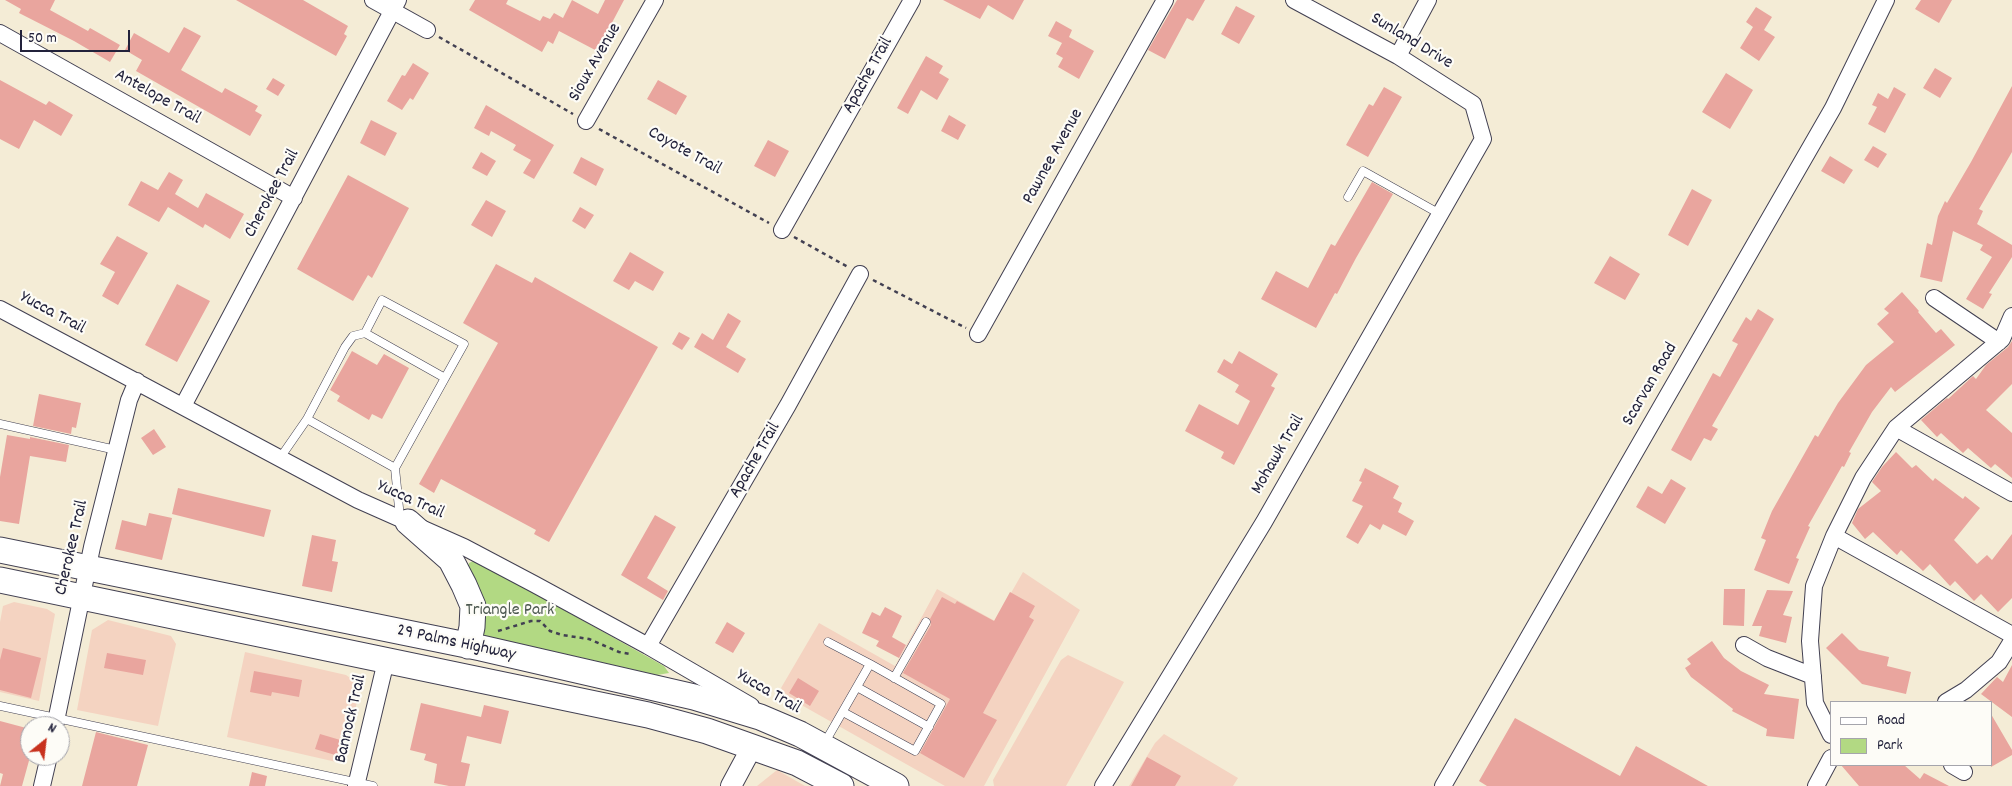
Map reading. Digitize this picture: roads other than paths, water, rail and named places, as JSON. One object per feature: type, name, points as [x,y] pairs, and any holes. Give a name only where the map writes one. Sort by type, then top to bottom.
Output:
[{"type":"main road","points":[[404,520],[451,560],[473,606],[470,636]]},
{"type":"main road","name":"29 Palms Highway","points":[[0,550],[88,568],[470,636],[753,715],[800,734],[896,786]]},
{"type":"main road","name":"29 Palms Highway","points":[[0,580],[648,716],[752,746],[797,763],[842,786]]},
{"type":"street","points":[[372,0],[395,6],[427,30]]},
{"type":"street","name":"Sioux Avenue","points":[[586,121],[655,0]]},
{"type":"street","name":"Apache Trail","points":[[782,230],[912,0]]},
{"type":"street","name":"Pawnee Avenue","points":[[978,334],[1165,0]]},
{"type":"street","name":"Sunland Drive","points":[[1294,0],[1398,56],[1473,104],[1483,139]]},
{"type":"street","points":[[1398,56],[1428,0]]},
{"type":"street","name":"Scarvan Road","points":[[1443,786],[1833,108],[1886,0]]},
{"type":"street","name":"Cherokee Trail","points":[[183,406],[395,6]]},
{"type":"street","name":"Antelope Trail","points":[[0,33],[294,198]]},
{"type":"street","name":"Mohawk Trail","points":[[1103,786],[1264,522],[1483,139]]},
{"type":"street","name":"Apache Trail","points":[[644,644],[788,405],[860,274]]},
{"type":"street","points":[[1934,298],[1999,342]]},
{"type":"street","name":"Yucca Trail","points":[[0,309],[358,500],[464,547],[644,644],[800,734]]},
{"type":"street","points":[[1830,733],[1815,703],[1810,641],[1814,586],[1834,536],[1863,478],[1896,428],[1999,342],[2012,316]]},
{"type":"street","name":"Cherokee Trail","points":[[57,716],[88,568],[116,450],[129,400],[137,381]]},
{"type":"street","points":[[1896,428],[2012,493]]},
{"type":"street","points":[[1834,536],[2012,635]]},
{"type":"street","points":[[1948,701],[1966,690],[1999,662],[2012,641]]},
{"type":"street","points":[[1744,645],[1767,658],[1813,676]]},
{"type":"street","name":"Bannock Trail","points":[[362,785],[386,661]]},
{"type":"street","points":[[731,786],[752,746]]},
{"type":"street","points":[[1816,786],[1830,760]]},
{"type":"street","points":[[42,786],[47,766]]},
{"type":"lane","points":[[1348,197],[1363,171],[1440,214]]},
{"type":"lane","points":[[365,333],[382,300],[464,344],[395,468],[404,520]]},
{"type":"lane","points":[[280,458],[307,418],[345,347],[353,336],[365,333],[445,378]]},
{"type":"lane","points":[[307,418],[395,468]]},
{"type":"lane","points":[[0,424],[116,450]]},
{"type":"lane","points":[[894,678],[926,622]]},
{"type":"lane","points":[[828,642],[941,704],[915,751],[843,712]]},
{"type":"lane","points":[[823,746],[870,664]]},
{"type":"lane","points":[[857,687],[929,727]]},
{"type":"lane","points":[[0,706],[35,716]]},
{"type":"lane","points":[[70,725],[362,785]]},
{"type":"park label","name":"Triangle Park","points":[[510,612]]}]
